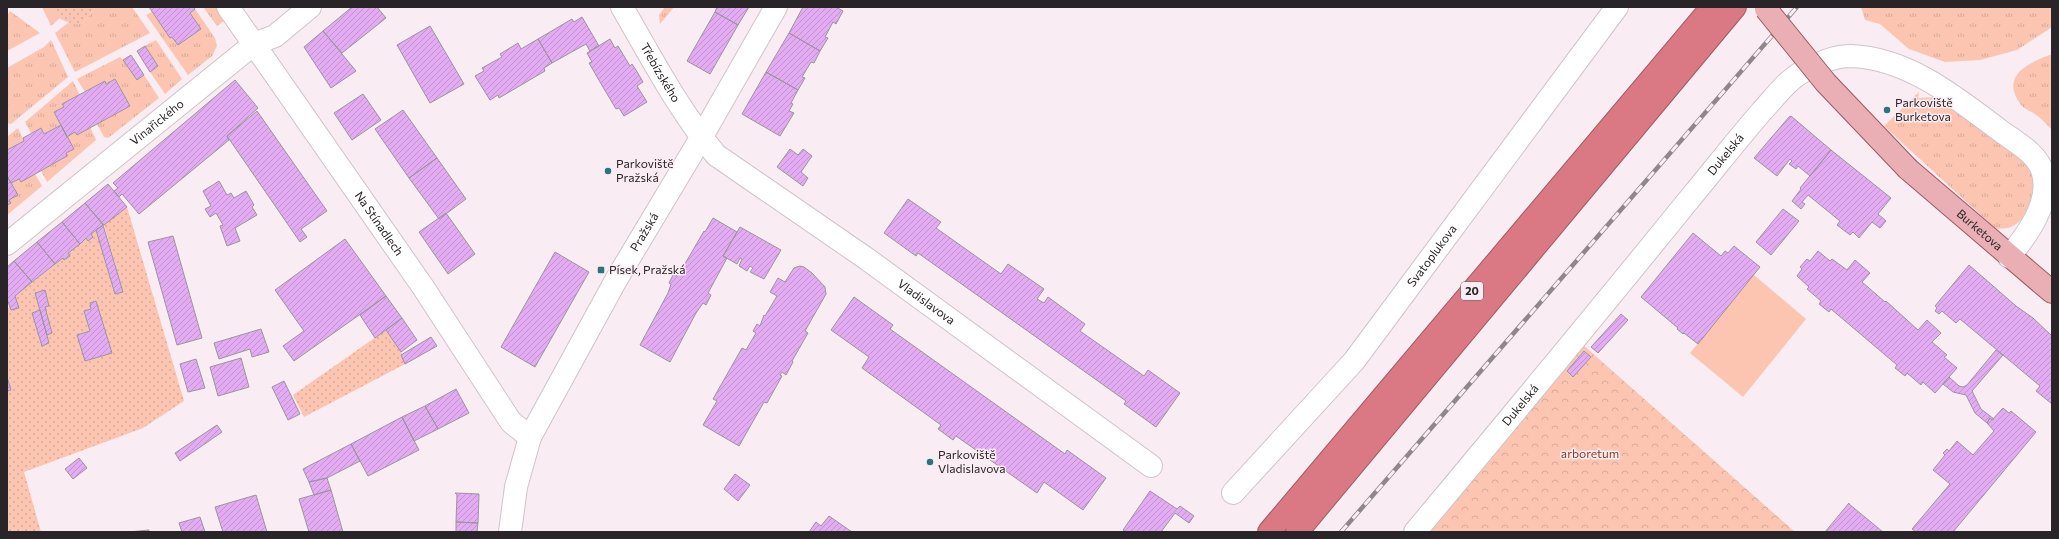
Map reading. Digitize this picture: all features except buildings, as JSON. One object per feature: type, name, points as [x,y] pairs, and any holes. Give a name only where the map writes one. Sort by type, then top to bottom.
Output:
[{"type":"highway","name":"20","points":[[1269,532],[1712,7]]},
{"type":"highway","name":"20","points":[[1297,532],[1735,7]]},
{"type":"main road","name":"Burketova","points":[[1766,8],[1826,83],[1908,169],[2009,257],[2052,292]]},
{"type":"street","name":"Na Stínadlech","points":[[228,7],[426,292],[511,422],[530,437]]},
{"type":"street","name":"Vinařického","points":[[7,244],[254,44],[275,36],[310,7]]},
{"type":"street","name":"Třebízského","points":[[622,7],[702,138]]},
{"type":"street","name":"Pražská","points":[[510,532],[516,487],[530,437],[616,280],[702,138],[776,7]]},
{"type":"street","name":"Svatoplukova","points":[[1233,493],[1354,361],[1617,7]]},
{"type":"street","name":"Dukelská","points":[[1415,532],[1555,364],[1738,139],[1785,86],[1802,72],[1822,62],[1837,57],[1852,56],[1885,62],[1912,73],[1950,92],[2033,155],[2043,172],[2044,193],[2038,214],[2021,243],[2009,257]]},
{"type":"street","name":"Vladislavova","points":[[702,138],[716,155],[867,258],[1151,466]]},
{"type":"green space","points":[[42,7],[52,7],[60,18],[51,26]]},
{"type":"green space","points":[[52,7],[96,7],[82,24],[68,22],[60,18],[54,12]]},
{"type":"green space","points":[[96,7],[132,7],[150,33],[75,72],[55,33],[69,22],[82,24]]},
{"type":"green space","points":[[203,7],[222,7],[229,17],[217,26]]},
{"type":"green space","points":[[665,7],[674,7],[660,24],[659,15]]},
{"type":"green space","points":[[1861,7],[2052,7],[2052,27],[2017,50],[1980,60],[1945,62],[1909,49],[1880,24],[1865,20]]},
{"type":"green space","points":[[195,9],[215,38],[217,46],[212,56],[188,75],[146,15],[152,12],[171,38],[201,29],[190,13]]},
{"type":"green space","points":[[10,11],[40,33],[7,51],[7,16]]},
{"type":"green space","points":[[51,40],[68,77],[11,124],[7,123],[7,68],[44,47]]},
{"type":"green space","points":[[156,40],[182,79],[165,94],[150,72],[158,66],[145,46]]},
{"type":"green space","points":[[2052,54],[2052,130],[2037,115],[2021,105],[2015,95],[2013,86],[2015,78],[2026,66]]},
{"type":"green space","points":[[120,57],[137,80],[144,75],[159,98],[108,138],[104,137],[97,124],[130,106],[115,79],[106,84],[105,81],[85,92],[77,79]]},
{"type":"green space","points":[[73,81],[80,95],[62,104],[64,107],[54,112],[61,125],[44,134],[40,128],[31,133],[25,122]]},
{"type":"green space","points":[[1919,92],[1918,98],[1936,98],[1943,101],[2016,152],[2031,166],[2036,183],[2033,200],[2030,209],[2018,222],[2009,228],[1996,229],[1884,126]]},
{"type":"green space","points":[[90,127],[96,140],[47,182],[41,171],[67,156],[66,153],[74,149],[67,137],[75,132],[77,135]]},
{"type":"green space","points":[[18,128],[24,141],[7,150],[7,137]]},
{"type":"green space","points":[[35,174],[42,186],[7,215],[7,205],[10,203],[9,200],[18,195],[11,183],[19,179],[21,181]]},
{"type":"green space","points":[[127,207],[184,401],[143,428],[24,472],[41,532],[7,532],[7,391],[11,390],[7,377],[7,309],[10,307],[11,310],[19,308],[15,296],[63,258],[65,260],[70,256],[68,253],[86,238],[88,241],[93,237],[91,234],[96,230],[115,294],[123,292],[104,225]],"holes":[[[45,290],[49,306],[45,307],[52,333],[47,335],[49,343],[42,346],[32,313],[40,310],[35,293]],[[96,301],[111,353],[85,360],[77,335],[90,331],[84,312],[91,309],[90,303]]]},
{"type":"green space","points":[[1754,275],[1806,319],[1743,397],[1690,353]]},
{"type":"green space","points":[[386,330],[401,352],[405,364],[304,417],[293,395]]},
{"type":"green space","name":"arboretum","points":[[1582,344],[1795,532],[1424,532]]},
{"type":"railway","points":[[1341,532],[1797,7]]},
{"type":"place","name":"Parkoviště Burketova","points":[[1887,110]]},
{"type":"place","name":"Parkoviště Pražská","points":[[608,171]]},
{"type":"place","name":"Písek, Pražská","points":[[601,270]]},
{"type":"place","name":"Parkoviště Vladislavova","points":[[930,462]]}]
